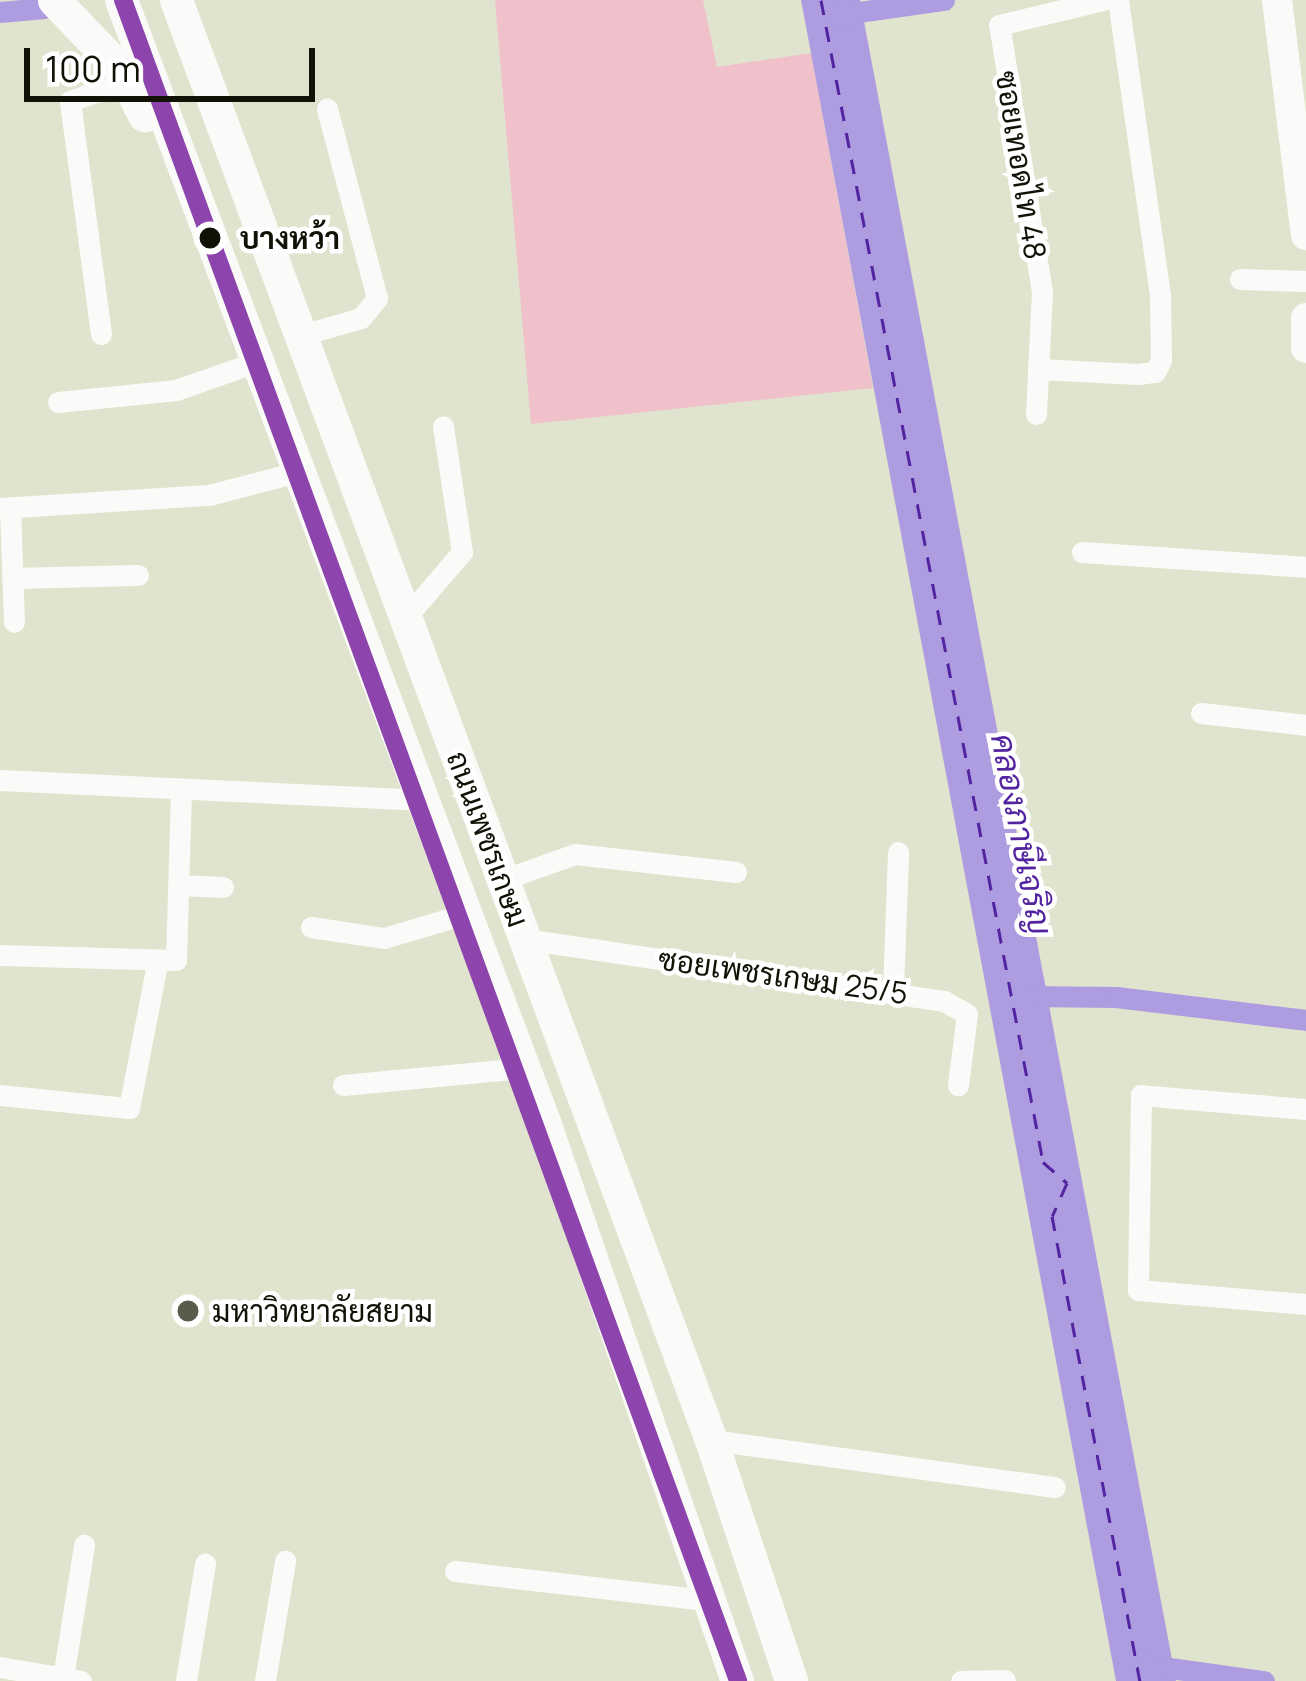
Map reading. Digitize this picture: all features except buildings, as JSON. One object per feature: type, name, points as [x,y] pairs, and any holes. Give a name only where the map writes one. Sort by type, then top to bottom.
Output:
[{"type":"main road","points":[[54,0],[127,81],[229,295]]},
{"type":"main road","name":"ถนนเพชรเกษม","points":[[121,0],[524,1068],[714,1600],[737,1681]]},
{"type":"main road","points":[[1277,0],[1306,235]]},
{"type":"main road","name":"ถนนเพชรเกษม","points":[[183,10],[711,1440],[791,1681]]},
{"type":"main road","points":[[1306,318],[1306,348]]},
{"type":"main road","points":[[481,958],[524,939]]},
{"type":"street","name":"ซอยเทอดไท 48","points":[[1036,414],[1042,292],[998,25],[1103,0]]},
{"type":"street","points":[[1039,369],[1138,374],[1155,372],[1161,360],[1160,295],[1118,0]]},
{"type":"street","points":[[101,334],[70,101],[127,81]]},
{"type":"street","points":[[304,334],[362,318],[377,298],[327,109]]},
{"type":"street","points":[[1240,279],[1306,281]]},
{"type":"street","points":[[58,402],[176,390],[256,362]]},
{"type":"street","points":[[407,616],[462,552],[443,427]]},
{"type":"street","points":[[14,622],[5,508],[222,493],[297,472]]},
{"type":"street","points":[[1082,553],[1306,567]]},
{"type":"street","points":[[13,578],[138,574]]},
{"type":"street","points":[[1201,713],[1306,725]]},
{"type":"street","points":[[0,780],[420,800]]},
{"type":"street","points":[[0,956],[157,964],[177,957],[181,789]]},
{"type":"street","points":[[893,990],[898,852]]},
{"type":"street","points":[[502,880],[574,854],[736,872]]},
{"type":"street","points":[[179,885],[223,887]]},
{"type":"street","points":[[311,927],[384,938],[464,914]]},
{"type":"street","name":"ซอยเพชรเกษม 25/5","points":[[524,939],[893,990],[968,1014],[958,1085]]},
{"type":"street","points":[[0,1095],[129,1108],[157,964]]},
{"type":"street","points":[[343,1084],[524,1068]]},
{"type":"street","points":[[1306,1109],[1141,1095],[1138,1291],[1306,1304]]},
{"type":"street","points":[[711,1440],[1055,1487]]},
{"type":"street","points":[[0,1667],[72,1680],[84,1545]]},
{"type":"street","points":[[266,1681],[285,1561]]},
{"type":"street","points":[[186,1681],[205,1564]]},
{"type":"street","points":[[454,1571],[714,1600]]},
{"type":"street","points":[[961,1681],[1005,1680]]},
{"type":"shaded area","points":[[495,0],[703,0],[717,67],[811,53],[873,388],[531,424]]},
{"type":"shaded area","points":[[801,0],[860,0],[1176,1681],[1116,1681]]},
{"type":"waterway","points":[[837,15],[944,0]]},
{"type":"waterway","points":[[0,12],[44,8]]},
{"type":"waterway","points":[[1021,996],[1116,997],[1306,1020]]},
{"type":"waterway","points":[[1148,1665],[1264,1681]]},
{"type":"ferry route","points":[[821,0],[1043,1162],[1067,1183],[1052,1216],[1140,1681]]},
{"type":"transit line","points":[[123,0],[738,1681]]},
{"type":"place","name":"บางหว้า","points":[[210,238]]},
{"type":"place","name":"มหาวิทยาลัยสยาม","points":[[188,1311]]},
{"type":"water label","name":"คลองภาษีเจริญ","points":[[1022,834]]}]
